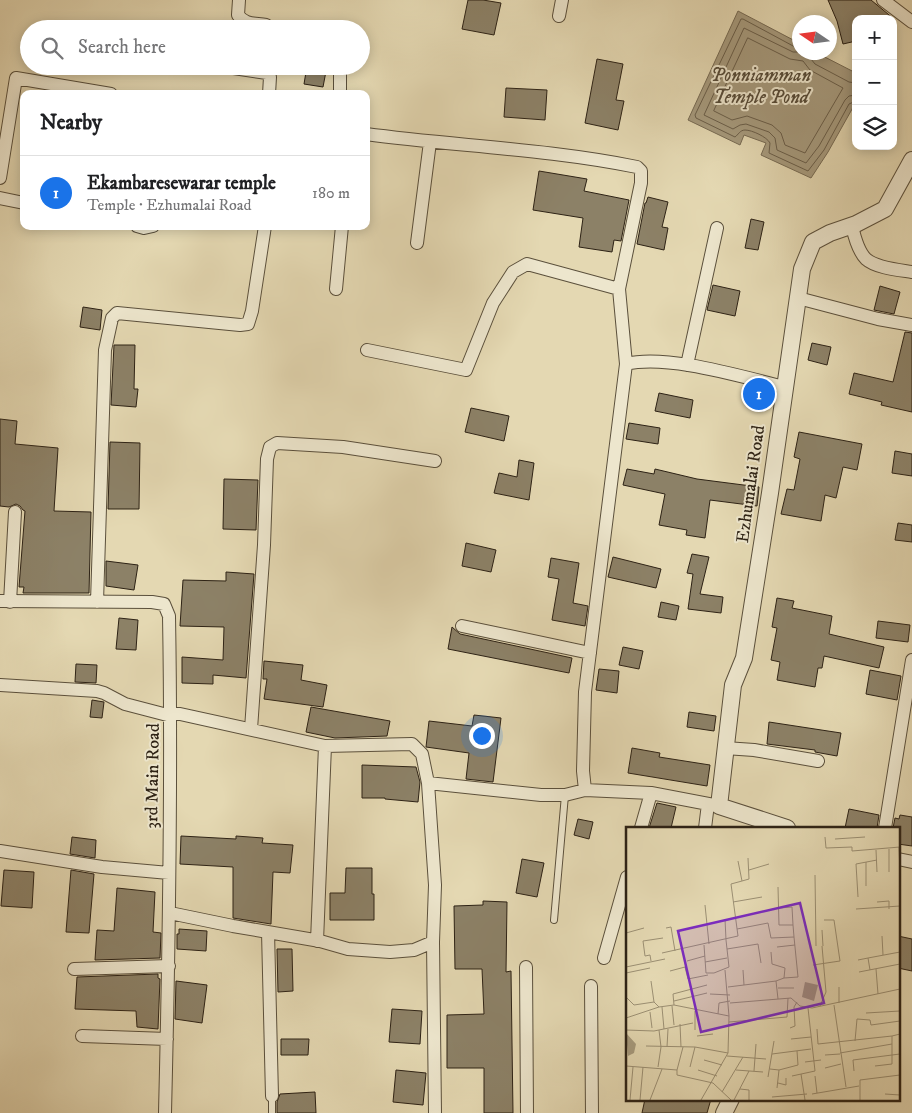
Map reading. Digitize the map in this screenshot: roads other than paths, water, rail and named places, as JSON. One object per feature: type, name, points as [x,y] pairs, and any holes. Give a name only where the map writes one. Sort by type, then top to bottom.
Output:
[{"type":"street","points":[[239,0],[238,15],[241,20]]},
{"type":"street","points":[[559,16],[562,0]]},
{"type":"street","points":[[883,0],[912,22]]},
{"type":"street","points":[[268,75],[270,77],[269,90]]},
{"type":"street","points":[[340,75],[340,90]]},
{"type":"street","points":[[0,178],[16,78],[87,90]]},
{"type":"street","points":[[370,134],[554,155],[637,168],[641,171],[641,184],[619,289],[626,364],[586,692],[583,772],[585,790]]},
{"type":"street","points":[[417,243],[430,142]]},
{"type":"street","name":"Ezhumalai Road","points":[[714,805],[725,748],[732,685],[744,658],[802,269],[813,242],[830,233],[852,226],[885,209],[912,160]]},
{"type":"street","points":[[0,198],[20,202]]},
{"type":"street","points":[[852,226],[857,242],[866,259],[884,267],[912,272]]},
{"type":"street","points":[[687,365],[717,228]]},
{"type":"street","points":[[97,602],[105,350],[112,318],[117,313],[240,325],[248,324],[252,310],[264,230]]},
{"type":"street","points":[[336,289],[342,230]]},
{"type":"street","points":[[367,350],[466,370],[493,303],[513,272],[527,264],[619,289]]},
{"type":"street","points":[[798,298],[878,319],[912,325]]},
{"type":"street","points":[[626,364],[636,361],[687,365],[785,387]]},
{"type":"street","points":[[251,729],[264,545],[267,459],[270,447],[276,444],[343,447],[435,461]]},
{"type":"street","points":[[5,601],[16,512]]},
{"type":"street","name":"3rd Main Road","points":[[5,601],[152,602],[164,604],[169,616],[171,714],[170,913],[165,1113]]},
{"type":"street","points":[[462,626],[590,653]]},
{"type":"street","points":[[885,827],[912,660]]},
{"type":"street","points":[[0,685],[97,691],[125,704],[325,746],[412,744],[422,754],[428,782],[435,885],[433,942],[435,1113]]},
{"type":"street","points":[[317,941],[325,746]]},
{"type":"street","points":[[725,748],[754,750],[818,761]]},
{"type":"street","points":[[428,782],[541,795],[566,795],[585,790],[651,793],[714,805],[784,827]]},
{"type":"street","points":[[641,827],[651,793]]},
{"type":"street","points":[[705,827],[714,805]]},
{"type":"street","points":[[0,851],[102,867],[169,873]]},
{"type":"street","points":[[604,958],[626,881]]},
{"type":"street","points":[[170,913],[317,941],[348,949],[390,952],[414,950],[433,942]]},
{"type":"street","points":[[268,932],[272,1096]]},
{"type":"street","points":[[74,969],[169,966]]},
{"type":"street","points":[[526,967],[527,1113]]},
{"type":"street","points":[[592,986],[592,1113]]},
{"type":"street","points":[[82,1036],[167,1039]]},
{"type":"street","points":[[724,1113],[730,1100]]},
{"type":"lane","points":[[554,920],[566,795]]},
{"type":"lane","points":[[272,1096],[272,1113]]},
{"type":"water","name":"Ponniamman Temple Pond","points":[[738,11],[792,39],[792,60],[831,60],[852,71],[852,109],[811,178],[761,155],[766,143],[744,135],[740,145],[688,120]]},
{"type":"place","name":"Ekambaresewarar temple","points":[[759,394]]}]
